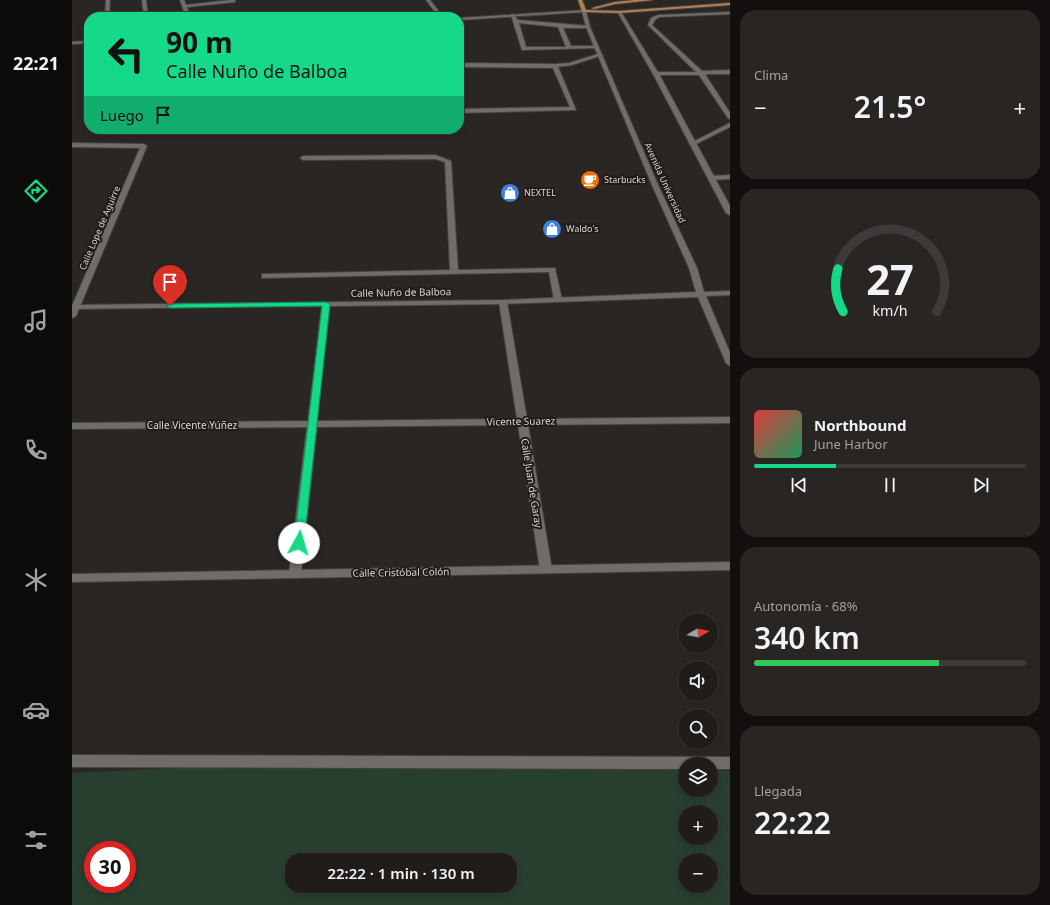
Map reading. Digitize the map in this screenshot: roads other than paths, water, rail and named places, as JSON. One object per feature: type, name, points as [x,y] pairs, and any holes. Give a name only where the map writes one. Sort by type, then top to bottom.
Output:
[{"type":"main road","points":[[107,12],[108,0]]},
{"type":"main road","points":[[144,0],[145,12]]},
{"type":"main road","points":[[182,0],[186,12]]},
{"type":"main road","points":[[184,6],[233,2],[233,0]]},
{"type":"main road","points":[[428,0],[437,12]]},
{"type":"main road","points":[[580,0],[584,11]]},
{"type":"main road","points":[[584,11],[615,1],[652,0]]},
{"type":"main road","points":[[615,1],[618,12],[656,74],[730,214]]},
{"type":"main road","points":[[464,19],[584,11],[618,12],[730,4]]},
{"type":"main road","name":"Avenida Universidad","points":[[584,11],[588,27],[655,184],[693,268],[701,294],[730,363]]},
{"type":"main road","points":[[730,13],[658,16],[653,19],[650,25],[701,74],[730,117]]},
{"type":"main road","points":[[513,15],[524,49],[597,47]]},
{"type":"main road","points":[[516,22],[588,27]]},
{"type":"main road","points":[[560,26],[569,48]]},
{"type":"main road","points":[[72,43],[84,42]]},
{"type":"main road","points":[[464,65],[555,66],[570,64],[600,55]]},
{"type":"main road","points":[[464,111],[574,109],[555,66]]},
{"type":"main road","points":[[656,74],[701,74],[730,72]]},
{"type":"main road","points":[[692,144],[730,125]]},
{"type":"main road","name":"Calle Lope de Aguirre","points":[[72,145],[144,146],[74,307],[72,316]]},
{"type":"main road","points":[[303,158],[436,157],[448,161],[454,272]]},
{"type":"main road","points":[[710,178],[730,177]]},
{"type":"main road","points":[[265,276],[552,270],[558,300]]},
{"type":"main road","name":"Calle Nuño de Balboa","points":[[74,307],[503,302],[730,293]]},
{"type":"main road","name":"Calle Juan de Garay","points":[[503,302],[546,570]]},
{"type":"main road","points":[[295,573],[326,304]]},
{"type":"main road","name":"Vicente Suarez","points":[[312,424],[730,420]]},
{"type":"main road","name":"Calle Vicente Yúñez","points":[[72,426],[312,424]]},
{"type":"main road","name":"Calle Cristóbal Colón","points":[[72,578],[730,566]]},
{"type":"main road","points":[[72,761],[730,763]]},
{"type":"place","name":"Starbucks","points":[[590,180]]},
{"type":"place","name":"NEXTEL","points":[[510,193]]},
{"type":"place","name":"Waldo's","points":[[552,229]]}]
